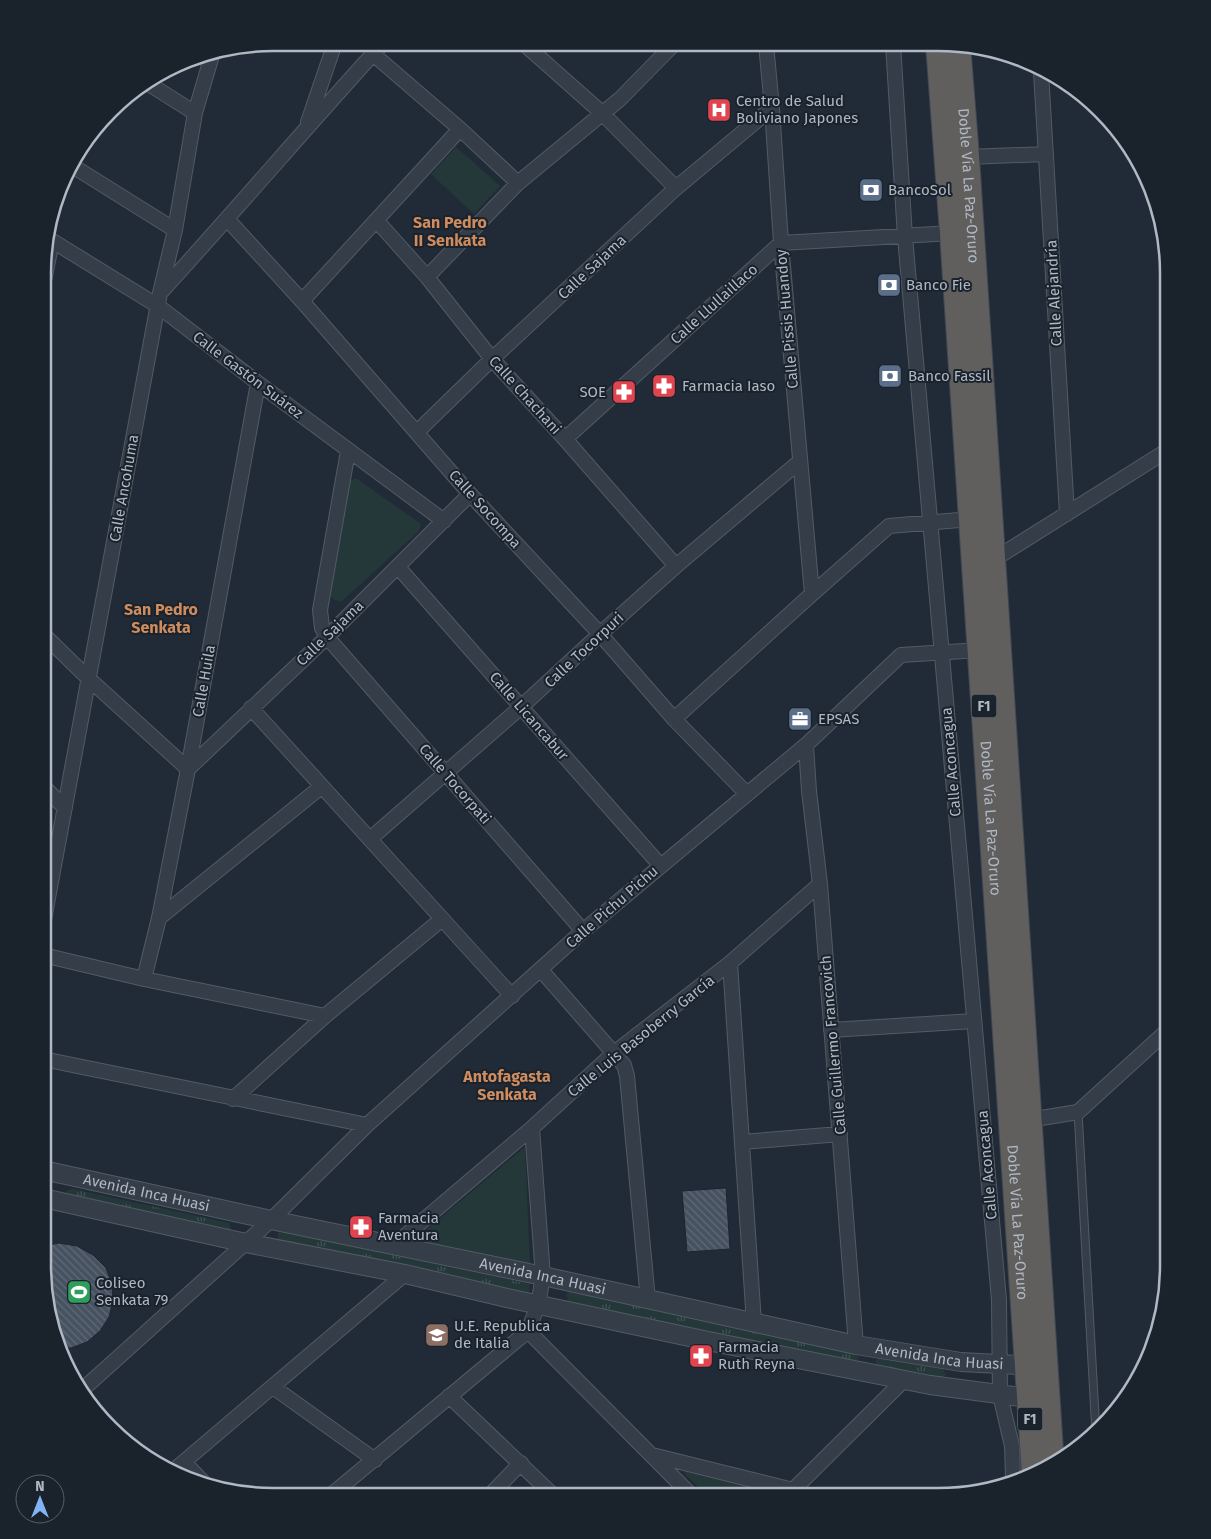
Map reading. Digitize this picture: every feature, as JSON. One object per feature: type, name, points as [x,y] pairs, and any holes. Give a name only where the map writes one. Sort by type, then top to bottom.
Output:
[{"type":"highway","name":"Doble Vía La Paz-Oruro","points":[[939,51],[970,519],[1036,1366],[1051,1457]]},
{"type":"highway","name":"Doble Vía La Paz-Oruro","points":[[962,53],[967,158],[1029,1120],[1036,1366],[1028,1398],[1034,1466]]},
{"type":"street","points":[[307,127],[332,51]]},
{"type":"street","points":[[159,299],[307,127],[376,51]]},
{"type":"street","points":[[535,51],[602,112],[676,188]]},
{"type":"street","points":[[427,278],[518,183],[634,85],[667,51]]},
{"type":"street","name":"Calle Pissis Huandoy","points":[[767,51],[799,462],[812,594]]},
{"type":"street","name":"Calle Aconcagua","points":[[893,51],[905,237],[929,522],[999,1300],[1001,1338],[1000,1395],[1012,1446],[1013,1475]]},
{"type":"street","points":[[373,54],[460,129],[518,183]]},
{"type":"street","name":"Calle Ancohuma","points":[[51,876],[159,299],[175,230],[195,113],[210,61]]},
{"type":"street","name":"Calle Alejandría","points":[[1041,77],[1067,514]]},
{"type":"street","points":[[153,87],[195,113]]},
{"type":"street","name":"Calle Sajama","points":[[417,432],[492,359],[676,188],[772,108]]},
{"type":"street","points":[[302,301],[460,129]]},
{"type":"street","points":[[967,158],[1046,154]]},
{"type":"street","points":[[77,169],[175,230]]},
{"type":"street","name":"Calle Socompa","points":[[228,220],[302,301],[470,494],[600,634],[674,719],[747,794]]},
{"type":"street","name":"Calle Chachani","points":[[377,221],[427,278],[492,359],[676,566]]},
{"type":"street","points":[[781,243],[952,233]]},
{"type":"street","name":"Calle Gastón Suárez","points":[[54,241],[159,299],[258,383],[444,521]]},
{"type":"street","name":"Calle Llullaillaco","points":[[565,439],[781,243]]},
{"type":"street","name":"Calle Huila","points":[[144,979],[159,918],[188,769],[258,383]]},
{"type":"street","points":[[327,637],[322,628],[320,610],[348,451]]},
{"type":"street","points":[[993,560],[1160,455]]},
{"type":"street","name":"Calle Tocorpuri","points":[[370,839],[521,708],[676,566],[799,462]]},
{"type":"street","name":"Calle Sajama","points":[[188,769],[327,637],[470,494]]},
{"type":"street","points":[[674,719],[889,526],[970,519]]},
{"type":"street","name":"Calle Licancabur","points":[[398,567],[660,865]]},
{"type":"street","name":"Calle Tocorpati","points":[[327,637],[583,931]]},
{"type":"street","points":[[51,642],[188,769]]},
{"type":"street","name":"Calle Pichu Pichu","points":[[87,1386],[271,1220],[367,1125],[583,931],[806,745],[901,655],[980,650]]},
{"type":"street","points":[[251,708],[512,996]]},
{"type":"street","name":"Calle Guillermo Francovich","points":[[806,745],[809,791],[820,884],[856,1345]]},
{"type":"street","points":[[159,918],[321,787]]},
{"type":"street","points":[[51,793],[65,808]]},
{"type":"street","name":"Calle Luis Basoberry García","points":[[393,1246],[532,1128],[614,1053],[730,963],[820,884]]},
{"type":"street","points":[[232,1099],[325,1016],[442,919]]},
{"type":"street","points":[[51,957],[144,979],[325,1016]]},
{"type":"street","points":[[730,963],[754,1323]]},
{"type":"street","points":[[541,970],[624,1065],[627,1076],[648,1300]]},
{"type":"street","points":[[832,1030],[974,1020]]},
{"type":"street","points":[[1029,1120],[1078,1112],[1160,1037]]},
{"type":"street","points":[[51,1061],[367,1125]]},
{"type":"street","points":[[340,1488],[528,1331],[538,1305],[544,1276],[532,1128]]},
{"type":"street","points":[[742,1142],[840,1134]]},
{"type":"street","name":"Avenida Inca Huasi","points":[[51,1174],[544,1276],[856,1345],[961,1362],[1036,1366]]},
{"type":"street","name":"Avenida Inca Huasi","points":[[51,1200],[405,1274],[538,1305],[904,1380],[1028,1398]]},
{"type":"street","points":[[179,1467],[405,1274]]},
{"type":"street","points":[[528,1331],[684,1488]]},
{"type":"street","points":[[870,1373],[874,1348]]},
{"type":"street","points":[[795,1488],[904,1380]]},
{"type":"street","points":[[274,1387],[374,1460]]},
{"type":"street","points":[[449,1396],[546,1488]]},
{"type":"street","points":[[651,1455],[772,1488]]},
{"type":"street","points":[[184,1462],[195,1474]]},
{"type":"street","points":[[497,1488],[521,1463]]},
{"type":"lane","points":[[1078,1112],[1095,1423]]},
{"type":"green space","points":[[456,147],[500,186],[474,214],[431,174]]},
{"type":"green space","points":[[356,478],[421,524],[419,531],[341,602],[333,599],[329,594],[349,481]]},
{"type":"green space","points":[[525,1147],[530,1267],[413,1241]]},
{"type":"green space","points":[[73,1189],[229,1223],[231,1229],[227,1232],[68,1196],[66,1193],[68,1190]]},
{"type":"green space","points":[[283,1232],[529,1284],[530,1291],[526,1293],[280,1241],[277,1237],[279,1233]]},
{"type":"green space","points":[[573,1291],[856,1352],[859,1358],[854,1362],[569,1302],[566,1294]]},
{"type":"green space","points":[[881,1357],[943,1369],[946,1376],[941,1379],[880,1368],[875,1361]]},
{"type":"green space","points":[[686,1468],[757,1488],[699,1488],[684,1473]]},
{"type":"building","points":[[726,1188],[730,1249],[687,1252],[682,1191]]},
{"type":"building","name":"Coliseo Senkata 79","points":[[59,1243],[77,1246],[93,1255],[106,1268],[112,1284],[113,1301],[109,1317],[100,1331],[87,1342],[71,1348],[67,1348],[63,1337],[53,1295],[51,1244]]},
{"type":"place","name":"Centro de Salud Boliviano Japones","points":[[719,110]]},
{"type":"place","name":"BancoSol","points":[[871,190]]},
{"type":"place","name":"Banco Fie","points":[[889,285]]},
{"type":"place","name":"Banco Fassil","points":[[890,376]]},
{"type":"place","name":"Farmacia Iaso","points":[[664,386]]},
{"type":"place","name":"SOE","points":[[624,392]]},
{"type":"place","name":"EPSAS","points":[[800,719]]},
{"type":"place","name":"Farmacia Aventura","points":[[361,1227]]},
{"type":"place","name":"Coliseo Senkata 79","points":[[79,1292]]},
{"type":"place","name":"U.E. Republica de Italia","points":[[437,1335]]},
{"type":"place","name":"Farmacia Ruth Reyna","points":[[701,1356]]},
{"type":"district","name":"San Pedro II Senkata","points":[[450,231]]},
{"type":"district","name":"San Pedro Senkata","points":[[161,618]]},
{"type":"district","name":"Antofagasta Senkata","points":[[507,1085]]}]
